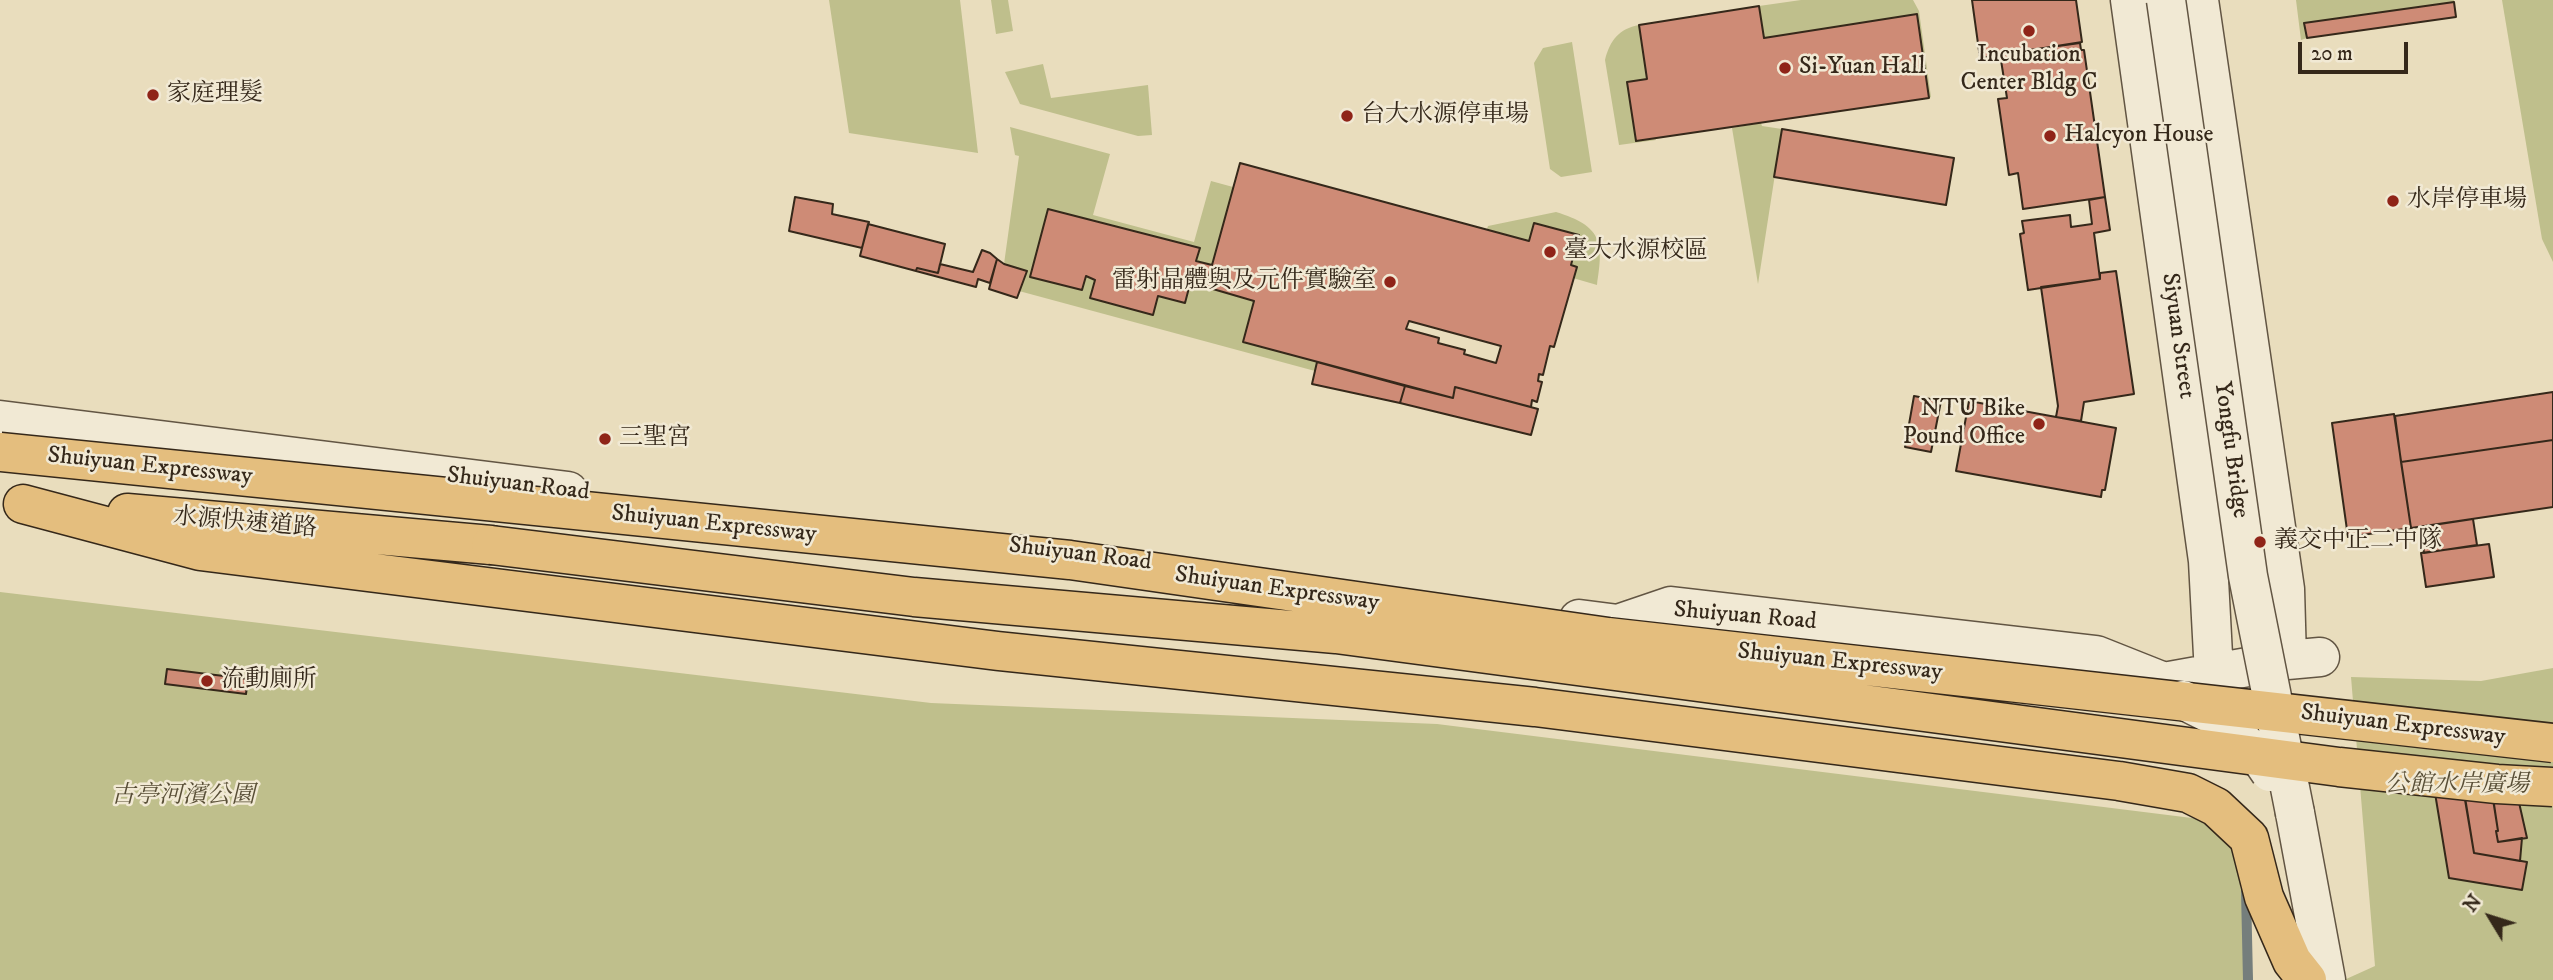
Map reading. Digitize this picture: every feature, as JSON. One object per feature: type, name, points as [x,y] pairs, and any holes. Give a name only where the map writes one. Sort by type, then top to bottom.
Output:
[{"type":"highway","name":"Shuiyuan Expressway","points":[[0,452],[1070,561],[1608,637],[2553,743]]},
{"type":"highway","name":"水源快速道路","points":[[12,502],[491,545],[914,597],[1336,635],[2339,766],[2553,787]]},
{"type":"highway","points":[[12,502],[200,551],[999,650],[1535,707],[2119,781],[2188,793],[2216,807],[2249,838],[2264,897],[2292,961],[2307,980]]},
{"type":"street","name":"Siyuan Street","points":[[2130,0],[2208,561],[2214,674]]},
{"type":"street","name":"Yongfu Bridge","points":[[2166,0],[2248,576],[2326,980]]},
{"type":"street","name":"Shuiyuan Road","points":[[0,421],[1618,624],[1671,606],[2096,655],[2164,681],[2303,658],[2285,589],[2199,0]]},
{"type":"street","points":[[1618,624],[1666,642],[1706,670],[2094,718],[2164,681]]},
{"type":"street","points":[[1666,642],[1711,636],[2170,693],[2219,718],[2262,759],[2295,813]]},
{"type":"green space","points":[[829,0],[960,0],[978,153],[849,133]]},
{"type":"green space","points":[[991,0],[1008,0],[1013,31],[996,34]]},
{"type":"green space","points":[[1801,0],[1913,0],[1919,11],[1931,97],[1929,98],[1917,14],[1764,38],[1759,6]]},
{"type":"green space","points":[[2296,0],[2454,2],[2305,23],[2307,38],[2301,40]]},
{"type":"green space","points":[[2502,0],[2553,0],[2553,262],[2542,239]]},
{"type":"green space","points":[[1639,25],[1647,79],[1628,82],[1656,140],[1619,145],[1605,60],[1616,36]]},
{"type":"green space","points":[[1572,42],[1592,172],[1561,177],[1550,169],[1534,63],[1543,48]]},
{"type":"green space","points":[[1043,64],[1051,98],[1148,85],[1152,135],[1138,136],[1020,104],[1005,72]]},
{"type":"green space","points":[[1761,123],[1762,126],[1782,129],[1758,284],[1732,128]]},
{"type":"green space","points":[[1010,127],[1110,154],[1093,215],[1194,242],[1211,181],[1233,187],[1206,287],[1254,301],[1243,342],[1317,362],[1315,371],[1019,291],[1004,264],[1019,156],[1015,155]]},
{"type":"green space","points":[[1556,212],[1583,223],[1596,238],[1600,257],[1597,285],[1573,278],[1487,229],[1488,226]]},
{"type":"green space","name":"古亭河濱公園","points":[[0,592],[931,703],[1437,724],[2232,823],[2253,980],[0,980]]},
{"type":"green space","name":"公館水岸廣場","points":[[2553,668],[2553,980],[2344,980],[2375,966],[2351,677],[2481,681]]},
{"type":"building","name":"Incubation Center Bldg C","points":[[1972,0],[2076,0],[2082,42],[1980,58]]},
{"type":"building","points":[[2454,2],[2456,17],[2307,38],[2304,23]]},
{"type":"building","name":"Si-Yuan Hall","points":[[1759,6],[1764,38],[1917,14],[1929,98],[1636,141],[1627,82],[1647,79],[1639,25]]},
{"type":"building","name":"Halcyon House","points":[[2080,43],[2081,50],[2084,50],[2105,197],[2023,209],[2018,173],[2009,175],[1998,99],[2007,98],[2000,54]]},
{"type":"building","points":[[1782,129],[1954,158],[1946,205],[1774,177]]},
{"type":"building","name":"雷射晶體與及元件實驗室","points":[[1240,163],[1529,241],[1534,223],[1579,235],[1571,265],[1577,267],[1554,347],[1550,346],[1543,375],[1539,374],[1538,381],[1542,382],[1537,402],[1532,400],[1531,407],[1455,387],[1453,398],[1243,342],[1254,301],[1206,287]],"holes":[[[1409,321],[1501,346],[1496,363],[1464,354],[1465,350],[1438,343],[1439,338],[1406,329]]]},
{"type":"building","points":[[795,197],[833,204],[832,214],[869,222],[862,248],[789,231]]},
{"type":"building","points":[[2105,197],[2110,230],[2094,233],[2100,279],[2028,290],[2020,234],[2024,233],[2022,221],[2070,215],[2071,227],[2092,224],[2089,200]]},
{"type":"building","points":[[1048,209],[1200,248],[1196,261],[1212,265],[1206,287],[1190,284],[1185,303],[1158,296],[1153,315],[1090,298],[1095,280],[1086,276],[1082,290],[1030,277]]},
{"type":"building","points":[[868,224],[945,244],[938,273],[917,268],[916,271],[860,256]]},
{"type":"building","points":[[982,250],[997,259],[990,283],[978,279],[976,287],[916,271],[917,268],[938,273],[940,264],[973,272]]},
{"type":"building","points":[[997,259],[1027,271],[1017,298],[989,289]]},
{"type":"building","points":[[2116,271],[2134,394],[2084,402],[2081,421],[2056,417],[2058,406],[2041,287],[2100,279],[2100,273]]},
{"type":"building","points":[[1317,362],[1405,386],[1400,403],[1312,384]]},
{"type":"building","points":[[1405,386],[1453,398],[1455,387],[1538,409],[1531,435],[1400,403]]},
{"type":"building","points":[[2553,392],[2553,440],[2401,462],[2395,416]]},
{"type":"building","points":[[1914,396],[1941,401],[1931,452],[1905,447]]},
{"type":"building","points":[[1969,401],[2116,428],[2105,490],[2102,490],[2101,497],[1956,471]]},
{"type":"building","points":[[2394,414],[2411,528],[2348,537],[2332,423]]},
{"type":"building","points":[[2553,440],[2553,507],[2411,528],[2401,462]]},
{"type":"building","points":[[2473,519],[2477,545],[2424,553],[2420,527]]},
{"type":"building","points":[[2489,544],[2494,577],[2426,587],[2421,553]]},
{"type":"building","name":"流動廁所","points":[[167,669],[248,679],[246,694],[165,684]]},
{"type":"building","points":[[2490,780],[2498,842],[2522,838],[2520,861],[2474,853],[2463,785]]},
{"type":"building","points":[[2462,782],[2474,853],[2527,862],[2522,890],[2449,878],[2434,787]]},
{"type":"building","points":[[2492,791],[2518,798],[2527,838],[2498,842]]},
{"type":"waterway","points":[[2246,891],[2248,980]]},
{"type":"place","name":"Incubation Center Bldg C","points":[[2029,31]]},
{"type":"place","name":"Si-Yuan Hall","points":[[1785,68]]},
{"type":"place","name":"家庭理髮","points":[[153,95]]},
{"type":"place","name":"台大水源停車場","points":[[1347,116]]},
{"type":"place","name":"Halcyon House","points":[[2050,136]]},
{"type":"place","name":"水岸停車場","points":[[2393,201]]},
{"type":"place","name":"臺大水源校區","points":[[1550,252]]},
{"type":"place","name":"雷射晶體與及元件實驗室","points":[[1390,282]]},
{"type":"place","name":"NTU Bike Pound Office","points":[[2039,424]]},
{"type":"place","name":"三聖宮","points":[[605,439]]},
{"type":"place","name":"義交中正二中隊","points":[[2260,542]]},
{"type":"place","name":"流動廁所","points":[[207,681]]}]
